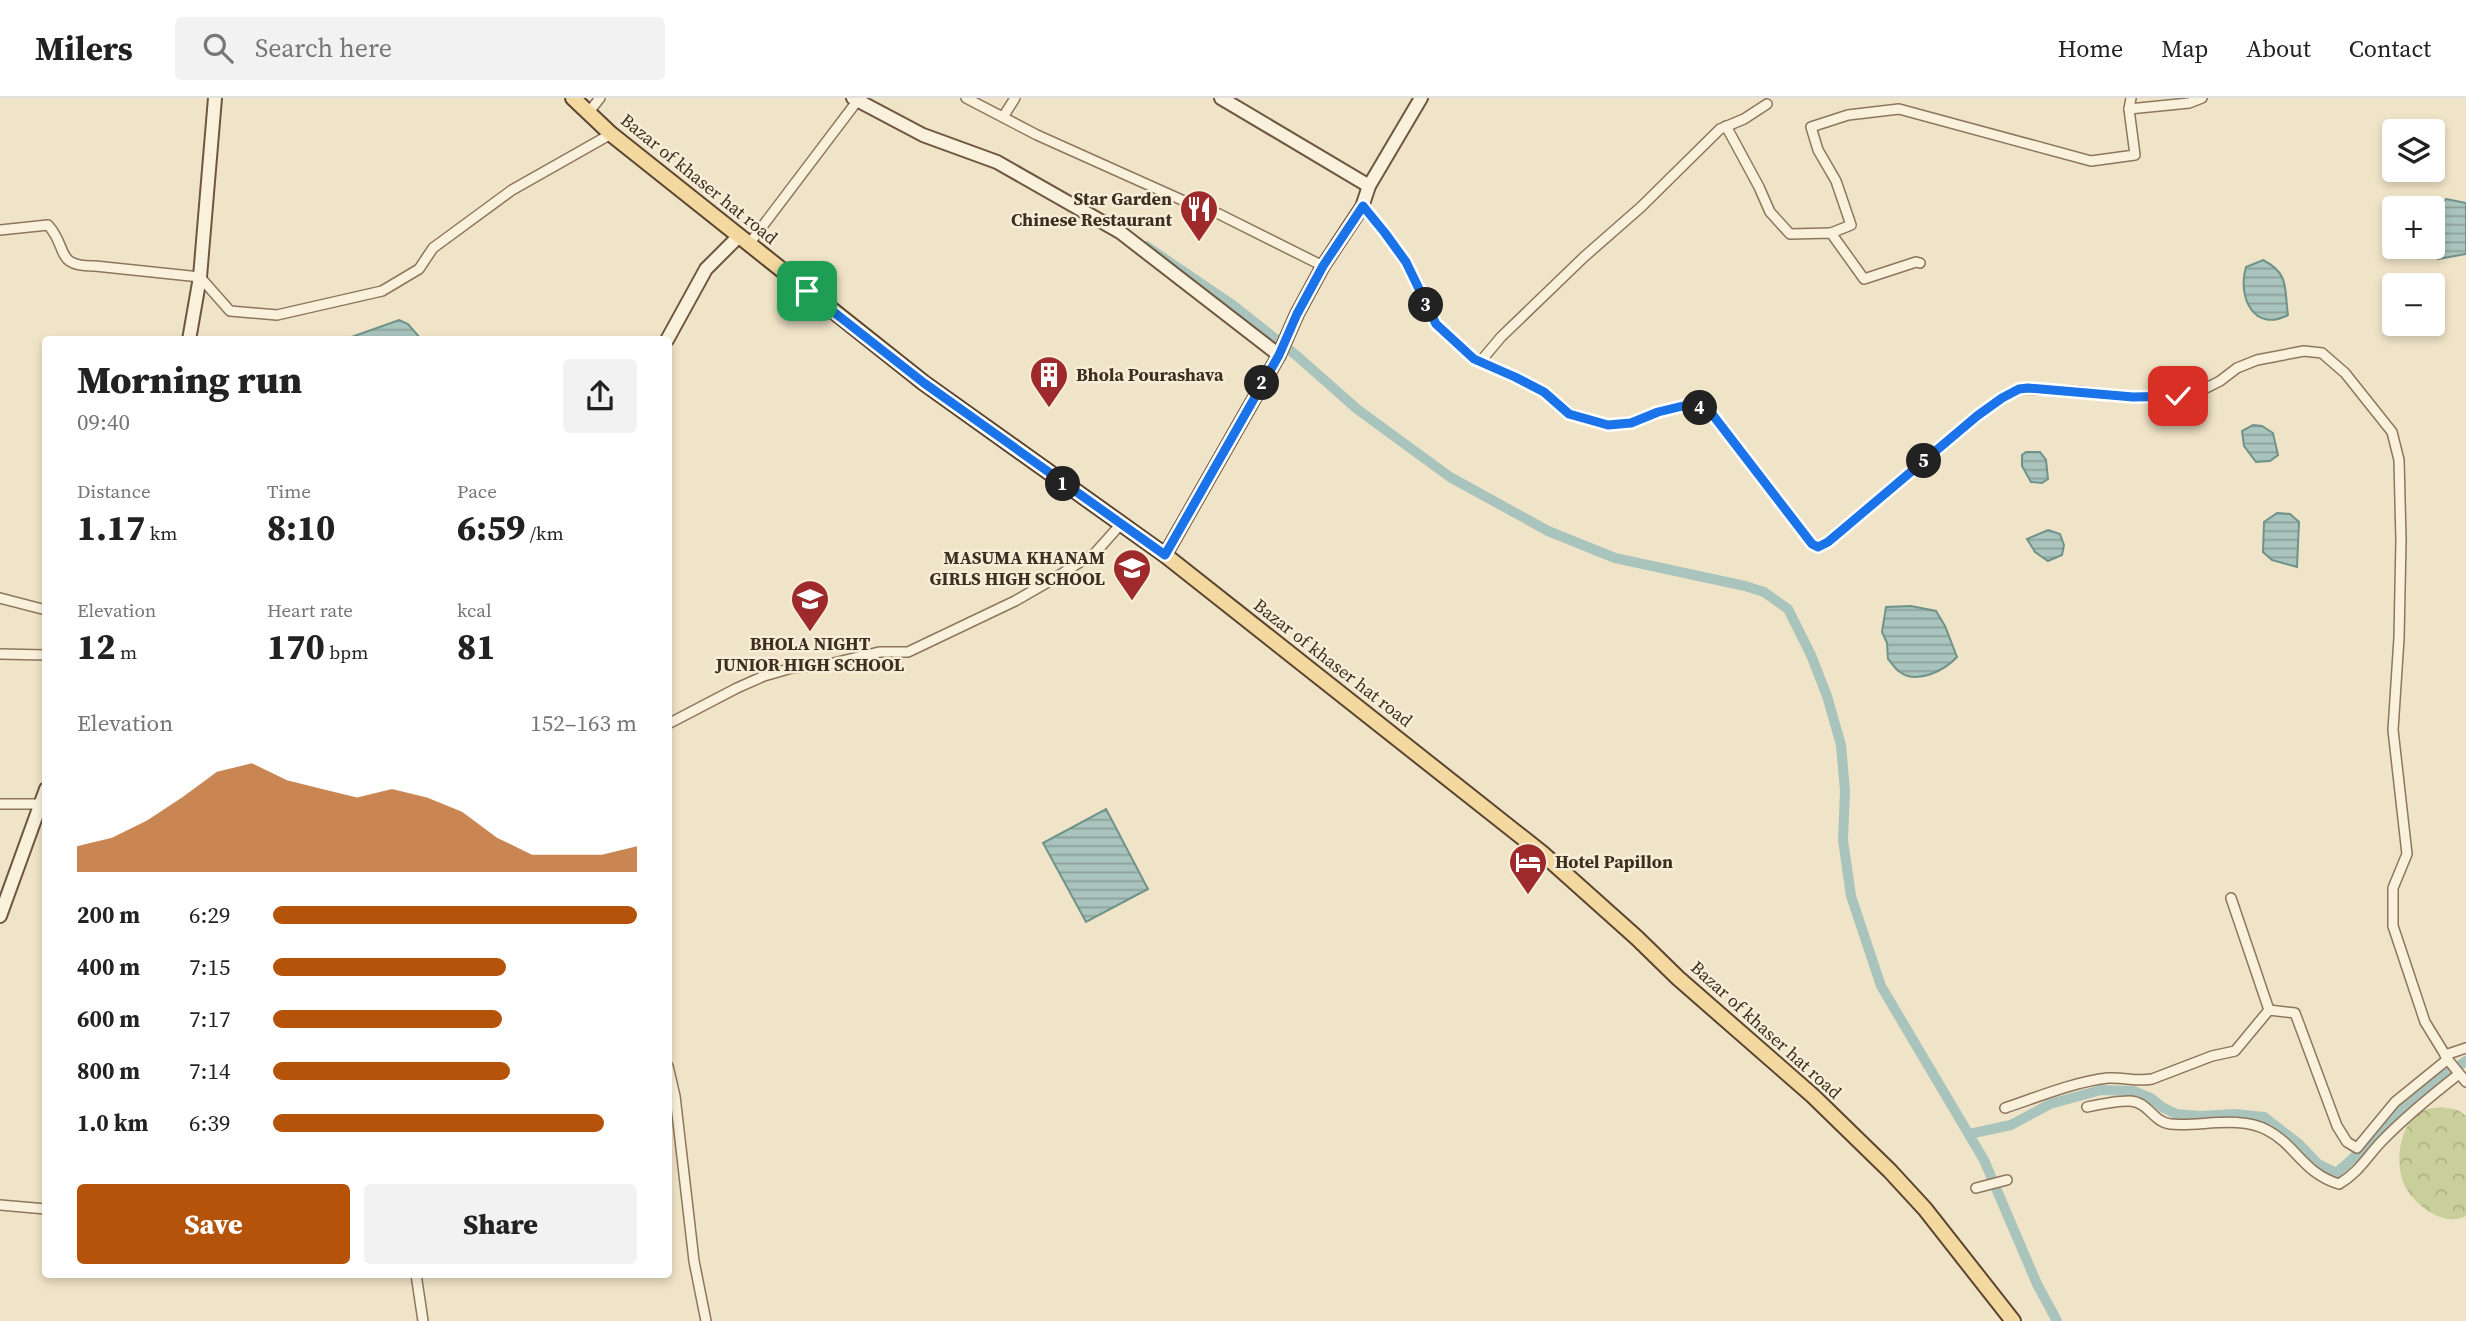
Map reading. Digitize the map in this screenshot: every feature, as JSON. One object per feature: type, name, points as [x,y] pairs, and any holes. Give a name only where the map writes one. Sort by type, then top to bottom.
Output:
[{"type":"main road","name":"Bazar of khaser hat road","points":[[573,98],[611,134],[924,383],[1165,555],[1542,853],[1678,978],[1813,1096],[1890,1171],[1925,1209],[2012,1321]]},
{"type":"street","points":[[190,336],[200,278],[215,98]]},
{"type":"street","points":[[588,113],[600,98]]},
{"type":"street","points":[[967,98],[1133,178],[1219,214],[1323,266]]},
{"type":"street","points":[[1003,117],[1015,98]]},
{"type":"street","points":[[1221,98],[1369,186]]},
{"type":"street","points":[[1165,555],[1279,355],[1323,266],[1363,206],[1369,186],[1421,98]]},
{"type":"street","points":[[1726,126],[1770,212],[1790,234],[1832,233],[1851,225],[1836,181],[1818,150],[1811,127],[1848,115],[1899,109],[2091,161],[2135,155],[2129,109],[2131,98]]},
{"type":"street","points":[[2129,109],[2189,103],[2202,98]]},
{"type":"street","points":[[669,336],[706,269],[744,240],[856,99],[923,135],[997,162],[1120,232],[1279,355]]},
{"type":"street","points":[[1480,362],[1501,337],[1584,257],[1641,207],[1720,129],[1744,119],[1768,104]]},
{"type":"street","points":[[0,230],[48,225],[57,235],[67,260],[78,266],[200,278],[230,311],[277,315],[382,291],[419,269],[433,248],[512,190],[611,134]]},
{"type":"street","points":[[1363,206],[1406,262],[1436,324],[1447,337],[1480,362],[1544,392],[1569,414],[1608,425],[1631,423],[1658,412],[1687,405],[1709,410],[1812,544],[1818,547],[1828,542],[1977,416],[2019,389],[2133,397],[2178,396],[2198,392],[2220,381],[2237,368],[2257,360],[2304,352],[2322,353],[2345,373],[2392,432],[2399,460],[2399,638],[2393,730],[2407,854],[2393,888],[2393,926],[2426,1022],[2462,1078],[2388,1136],[2356,1174],[2339,1184],[2323,1179],[2265,1129],[2236,1124],[2168,1124],[2143,1103],[2131,1101],[2087,1107]]},
{"type":"street","points":[[1832,233],[1864,279],[1920,263]]},
{"type":"street","points":[[672,722],[737,688],[774,673],[792,668],[825,665],[879,652],[908,652],[1015,601],[1048,582],[1094,553],[1121,525]]},
{"type":"street","points":[[0,598],[42,609]]},
{"type":"street","points":[[0,654],[42,655]]},
{"type":"street","points":[[0,916],[42,798]]},
{"type":"street","points":[[0,804],[39,804]]},
{"type":"street","points":[[2231,898],[2269,1010]]},
{"type":"street","points":[[2269,1010],[2294,1013],[2337,1126],[2347,1142],[2357,1148],[2395,1102],[2447,1058],[2466,1048]]},
{"type":"street","points":[[2005,1108],[2072,1086],[2106,1079],[2152,1079],[2212,1056],[2235,1051],[2269,1010]]},
{"type":"street","points":[[672,1083],[694,1261],[706,1321]]},
{"type":"street","points":[[1976,1188],[2007,1180]]},
{"type":"street","points":[[0,1205],[42,1209]]},
{"type":"street","points":[[417,1278],[423,1321]]},
{"type":"green space","points":[[2441,1107],[2458,1110],[2466,1116],[2466,1216],[2458,1219],[2440,1217],[2417,1202],[2406,1188],[2400,1169],[2400,1147],[2407,1127],[2420,1112]]},
{"type":"water","points":[[2445,200],[2466,203],[2466,254],[2445,258]]},
{"type":"water","points":[[2263,260],[2278,271],[2284,283],[2288,315],[2276,319],[2257,316],[2246,300],[2246,267]]},
{"type":"water","points":[[399,320],[408,324],[418,336],[354,336]]},
{"type":"water","points":[[2253,425],[2262,426],[2273,433],[2278,455],[2270,461],[2256,462],[2244,446],[2242,431]]},
{"type":"water","points":[[2026,452],[2040,452],[2046,460],[2048,479],[2042,483],[2031,482],[2022,466],[2022,455]]},
{"type":"water","points":[[2277,513],[2290,514],[2299,522],[2297,567],[2272,560],[2263,552],[2264,522]]},
{"type":"water","points":[[2048,530],[2060,534],[2064,545],[2062,555],[2048,561],[2035,552],[2027,539]]},
{"type":"water","points":[[1911,606],[1936,611],[1957,657],[1938,671],[1914,677],[1900,672],[1888,659],[1887,643],[1882,632],[1886,607]]},
{"type":"water","points":[[1106,809],[1148,889],[1086,922],[1043,843]]},
{"type":"waterway","points":[[1146,246],[1234,306],[1297,356],[1357,409],[1450,477],[1548,531],[1615,558],[1745,586],[1764,592],[1788,609],[1811,655],[1827,696],[1841,745],[1845,791],[1843,840],[1851,896],[1881,986],[1984,1160],[2037,1284],[2057,1321]]},
{"type":"waterway","points":[[1969,1134],[2011,1125],[2050,1104],[2101,1090],[2134,1091],[2176,1114],[2264,1117],[2299,1144],[2318,1164],[2336,1173],[2406,1105],[2466,1061]]},
{"type":"place","name":"Star Garden Chinese Restaurant","points":[[1199,243]]},
{"type":"place","name":"Bhola Pourashava","points":[[1049,409]]},
{"type":"place","name":"MASUMA KHANAM GIRLS HIGH SCHOOL","points":[[1132,602]]},
{"type":"place","name":"BHOLA NIGHT JUNIOR HIGH SCHOOL","points":[[810,633]]},
{"type":"place","name":"Hotel Papillon","points":[[1528,896]]},
{"type":"route","points":[[807,291],[924,383],[1165,555],[1279,355],[1323,266],[1363,206],[1406,262],[1436,324],[1447,337],[1474,359],[1544,392],[1569,414],[1608,425],[1631,423],[1658,412],[1687,405],[1709,410],[1812,544],[1818,547],[1828,542],[1977,416],[2019,389],[2154,398],[2178,396]]}]
